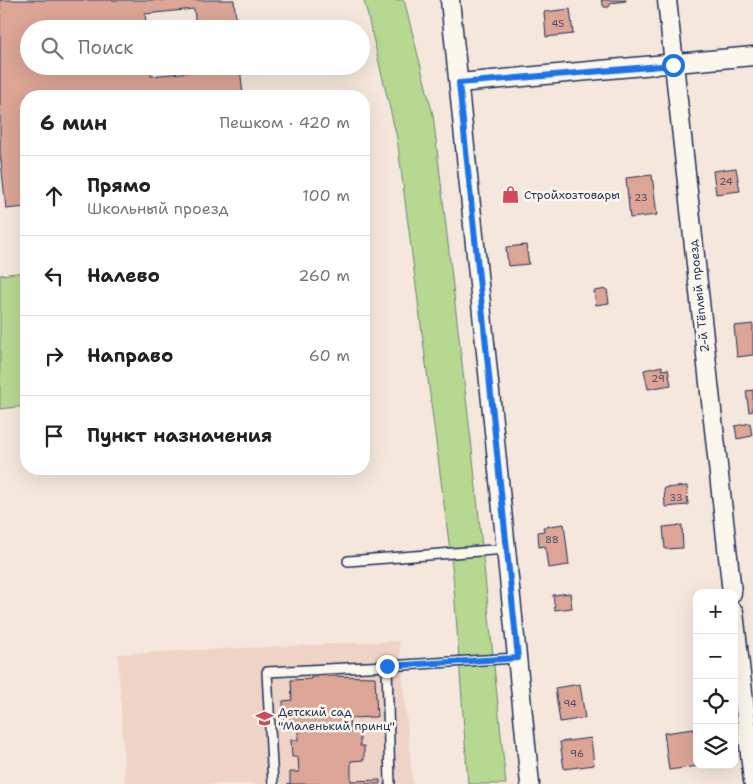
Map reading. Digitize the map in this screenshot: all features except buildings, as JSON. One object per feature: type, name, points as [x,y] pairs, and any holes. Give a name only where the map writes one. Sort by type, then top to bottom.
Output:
[{"type":"street","points":[[450,0],[530,784]]},
{"type":"street","name":"2-й Тёплый проезд","points":[[667,0],[732,589]]},
{"type":"street","points":[[459,83],[673,65],[753,56]]},
{"type":"street","points":[[736,634],[753,781]]},
{"type":"lane","points":[[348,562],[506,549]]},
{"type":"lane","points":[[273,784],[267,672],[518,658]]},
{"type":"lane","points":[[387,666],[390,784]]},
{"type":"shaded area","name":"Детский сад \"Маленький принц\"","points":[[399,641],[413,784],[125,784],[118,654]]},
{"type":"green space","points":[[364,0],[404,0],[433,115],[472,449],[506,784],[468,784],[453,574],[397,138]]},
{"type":"green space","points":[[20,273],[20,407],[0,409],[0,275]]},
{"type":"place","name":"Стройхозтовары","points":[[510,195]]},
{"type":"place","name":"Детский сад \"Маленький принц\"","points":[[264,719]]},
{"type":"route","points":[[387,666],[518,658],[459,83],[673,65]]}]
